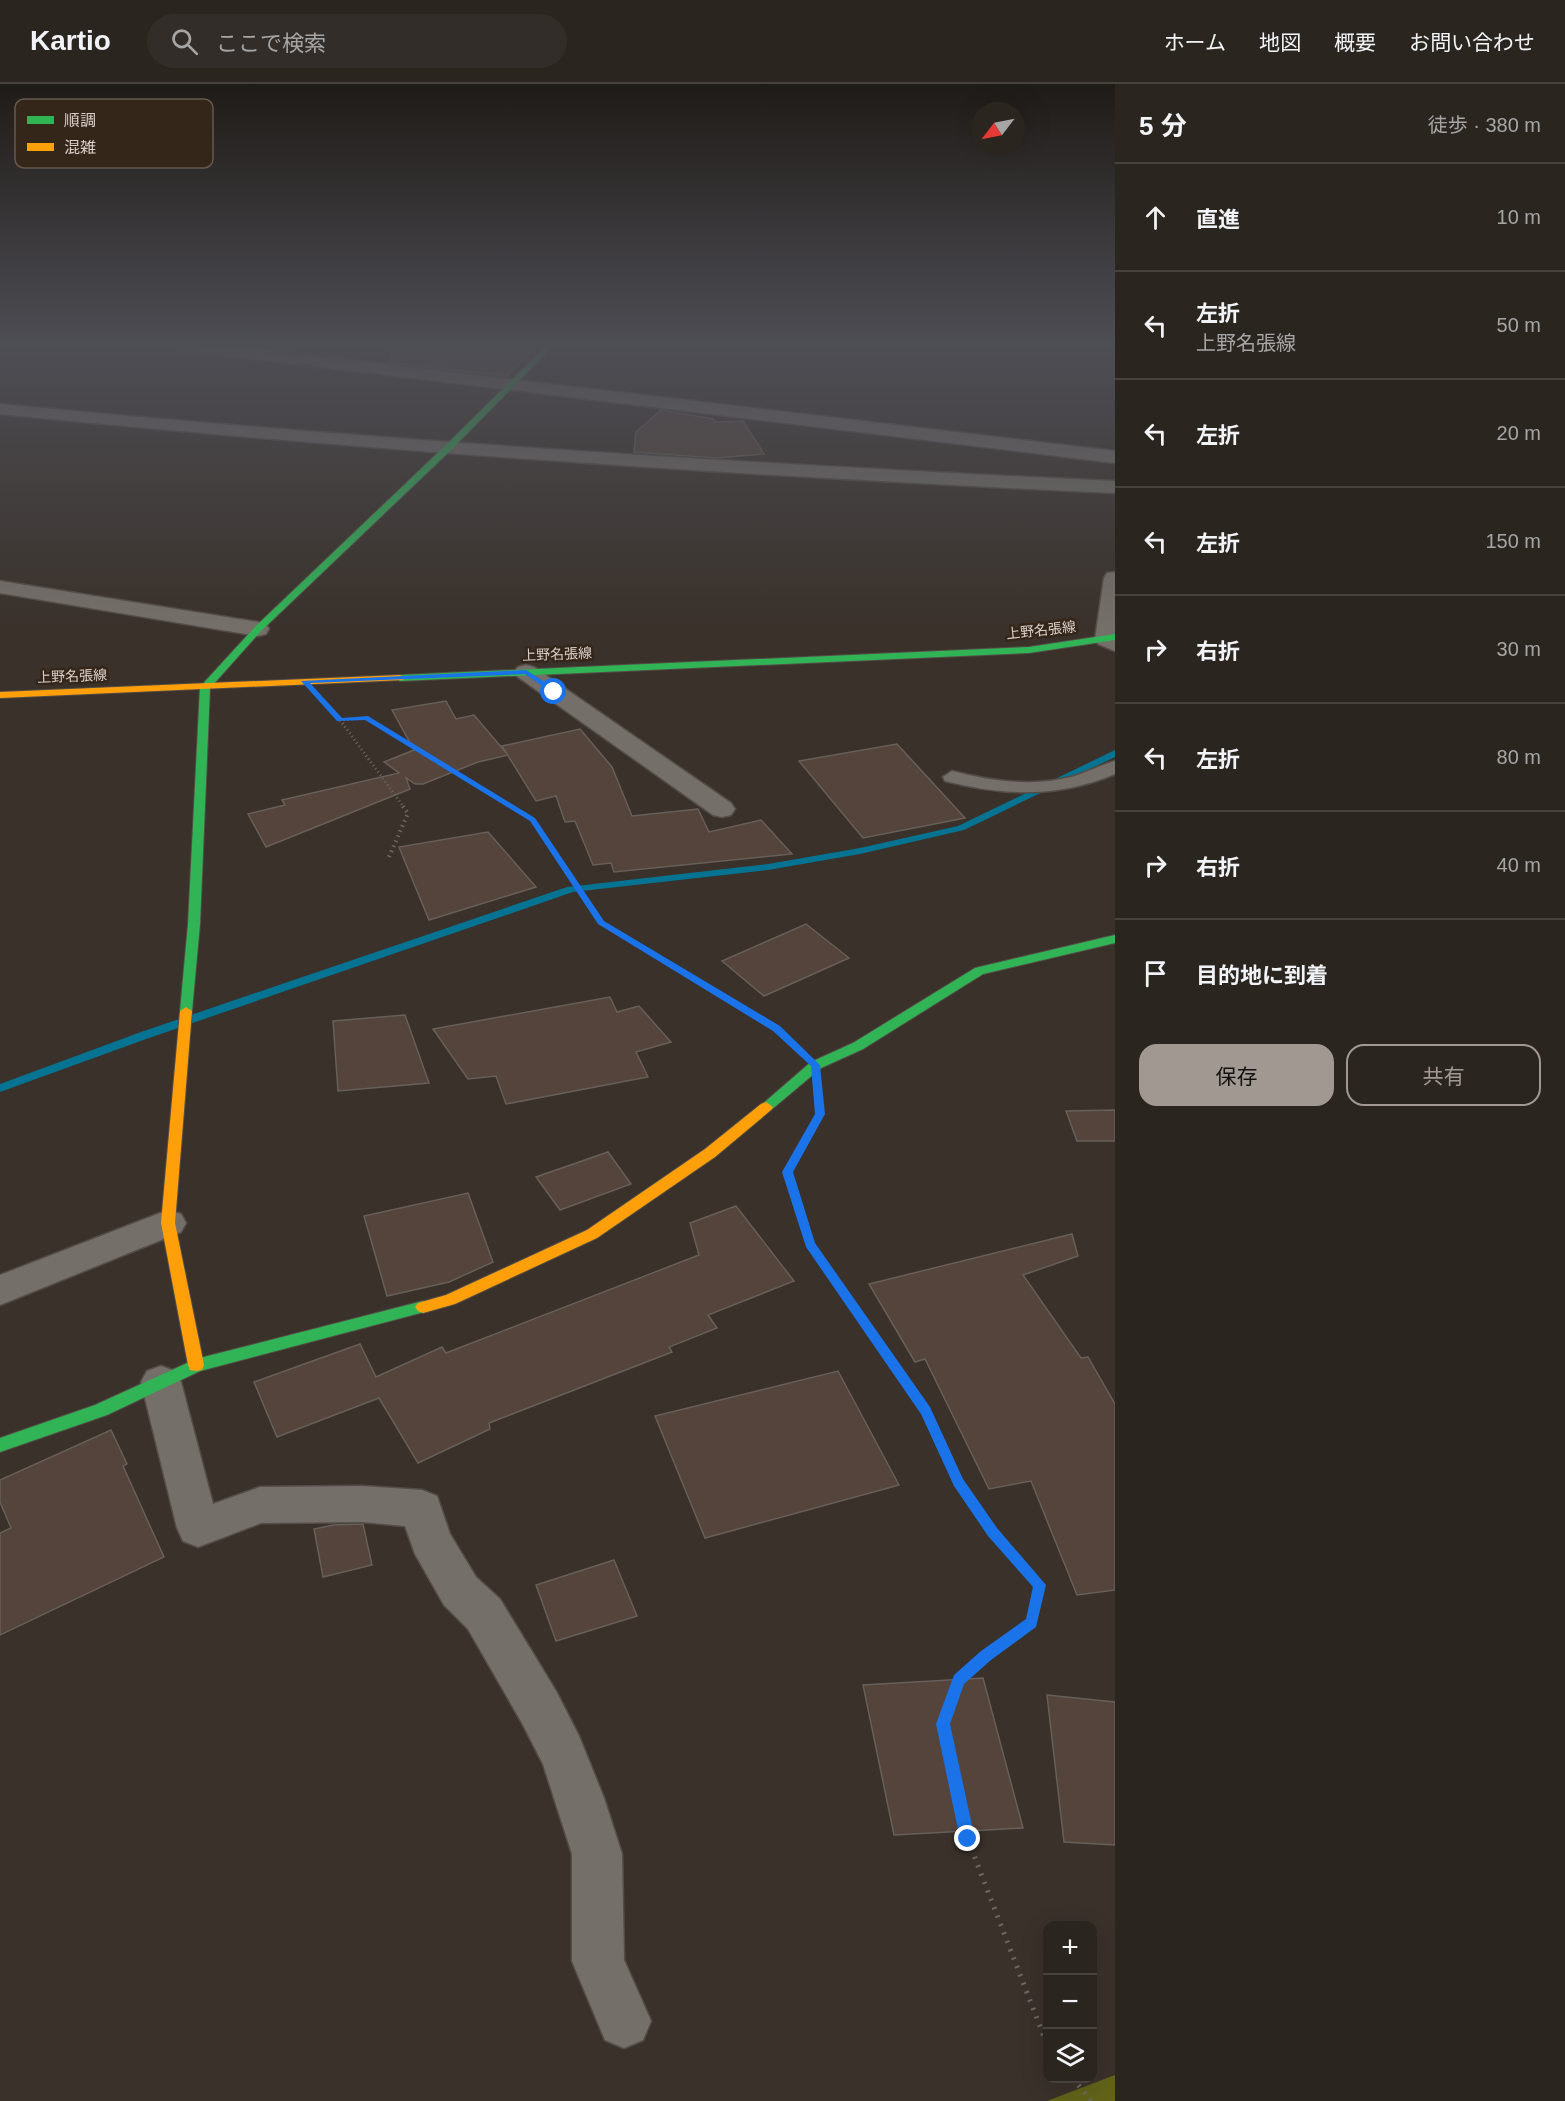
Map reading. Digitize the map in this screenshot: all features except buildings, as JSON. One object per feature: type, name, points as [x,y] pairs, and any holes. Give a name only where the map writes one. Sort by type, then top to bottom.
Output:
[{"type":"street","points":[[335,438],[696,465],[1115,487]]},
{"type":"street","points":[[458,438],[258,629],[205,687],[195,924],[168,1224],[179,1373],[198,1528],[260,1505],[362,1504],[422,1509],[430,1540],[460,1591],[484,1614],[539,1707],[562,1753],[580,1798],[597,1854],[598,1961],[624,2021]]},
{"type":"street","points":[[959,438],[1115,457]]},
{"type":"street","points":[[1112,640],[1115,578]]},
{"type":"street","points":[[0,587],[258,629]]},
{"type":"street","name":"上野名張線","points":[[0,695],[1029,650],[1112,640]]},
{"type":"street","points":[[526,672],[722,809]]},
{"type":"street","points":[[0,1445],[101,1410],[179,1373],[450,1299],[592,1234],[710,1154],[816,1065],[858,1046],[979,971],[1115,939]]},
{"type":"street","points":[[0,1291],[168,1224]]},
{"type":"lane","points":[[952,777],[989,787],[1024,788],[1069,785],[1115,767]]},
{"type":"path","points":[[304,681],[340,720],[408,813],[389,857]]},
{"type":"path","points":[[340,720],[366,718],[533,820],[601,922],[776,1029],[816,1065],[820,1114],[788,1172],[810,1244],[926,1411],[959,1482],[993,1532],[1040,1585],[1031,1623],[959,1679],[943,1724],[968,1839],[1043,2036]]},
{"type":"path","points":[[1076,2083],[1091,2101]]},
{"type":"shaded area","points":[[1115,2075],[1115,2101],[1047,2101],[1097,2083]]},
{"type":"waterway","points":[[0,1088],[145,1035],[571,889],[768,867],[860,851],[961,828],[1115,753]]},
{"type":"traffic: fast","points":[[186,1011],[194,924],[205,687],[258,629],[458,438]]},
{"type":"traffic: fast","points":[[400,678],[1029,650],[1115,637]]},
{"type":"traffic: fast","points":[[766,1107],[816,1065],[858,1046],[979,971],[1115,939]]},
{"type":"traffic: fast","points":[[0,1445],[101,1410],[196,1365],[423,1307]]},
{"type":"traffic: slow","points":[[0,695],[400,678]]},
{"type":"traffic: slow","points":[[186,1011],[168,1223],[196,1365]]},
{"type":"traffic: slow","points":[[423,1307],[450,1300],[592,1234],[710,1153],[766,1107]]},
{"type":"route","points":[[554,692],[526,672],[304,681],[340,720],[366,718],[533,820],[601,922],[776,1029],[816,1065],[820,1114],[788,1172],[810,1244],[926,1411],[959,1482],[993,1532],[1040,1585],[1031,1623],[959,1679],[943,1724],[968,1839]]}]
